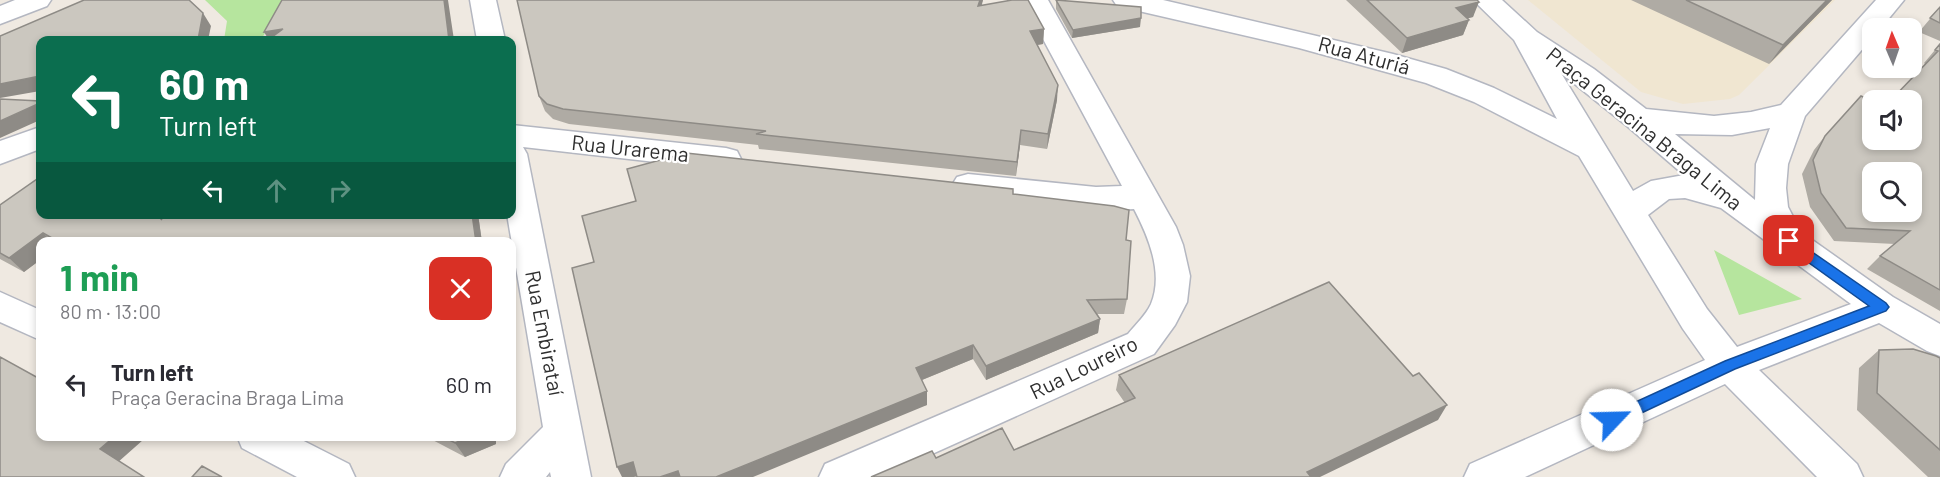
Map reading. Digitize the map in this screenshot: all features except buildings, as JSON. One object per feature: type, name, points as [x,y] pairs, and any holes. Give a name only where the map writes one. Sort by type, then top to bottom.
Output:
[{"type":"street","points":[[4,9],[38,0]]},
{"type":"street","points":[[483,0],[490,36]]},
{"type":"street","name":"Rua Loureiro","points":[[839,477],[1141,344],[1160,323],[1172,296],[1171,259],[1160,227],[1035,0]]},
{"type":"street","name":"Rua Aturiá","points":[[1126,0],[1352,52],[1436,76],[1581,135]]},
{"type":"street","points":[[1486,0],[1525,35],[1581,135],[1695,320],[1730,365],[1843,477]]},
{"type":"street","points":[[1789,241],[1772,207],[1770,188],[1772,164],[1791,112],[1891,0]]},
{"type":"street","name":"Praça Geracina Braga Lima","points":[[1525,35],[1584,76],[1637,118],[1736,203],[1881,307],[1940,341]]},
{"type":"street","points":[[1581,135],[1601,114],[1682,125],[1721,127],[1757,123],[1791,112]]},
{"type":"street","name":"Rua Urarema","points":[[516,135],[753,162]]},
{"type":"street","points":[[0,153],[36,139]]},
{"type":"street","name":"Rua Embirataí","points":[[516,176],[571,477]]},
{"type":"street","points":[[940,182],[1095,199],[1143,197]]},
{"type":"street","points":[[1629,214],[1641,200],[1657,189],[1680,187],[1708,191],[1736,203]]},
{"type":"street","points":[[0,306],[36,324]]},
{"type":"street","points":[[1496,474],[1730,365],[1881,307]]},
{"type":"street","points":[[520,477],[563,432]]},
{"type":"street","points":[[266,441],[335,477]]},
{"type":"shaded area","points":[[1528,0],[1835,0],[1739,95],[1730,99],[1683,104],[1641,92]]},
{"type":"green space","points":[[205,0],[284,0],[263,36],[225,36],[227,21]]},
{"type":"green space","points":[[1714,250],[1802,299],[1739,315]]},
{"type":"route","points":[[1612,420],[1730,365],[1881,307],[1789,241]]}]
